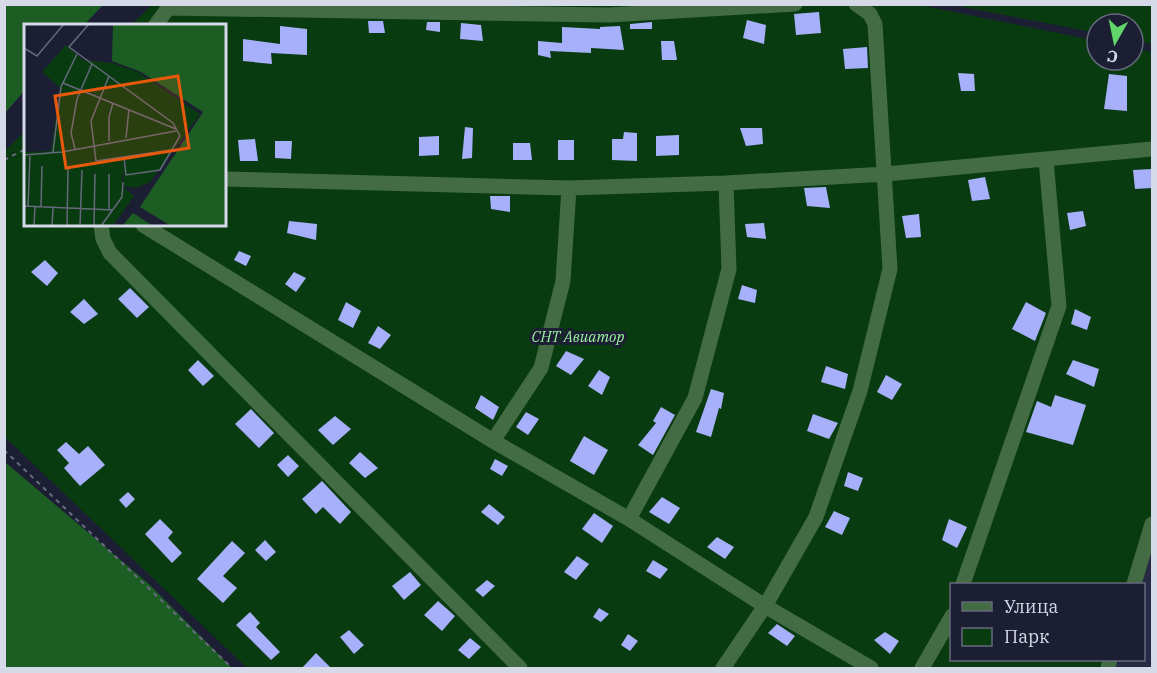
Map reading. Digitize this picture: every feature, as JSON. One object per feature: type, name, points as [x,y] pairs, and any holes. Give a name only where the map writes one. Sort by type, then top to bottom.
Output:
[{"type":"street","points":[[156,24],[170,6],[609,10],[795,4]]},
{"type":"street","points":[[723,669],[765,606],[816,517],[860,391],[890,269],[886,174],[875,24],[870,14],[855,4]]},
{"type":"street","points":[[226,179],[569,188],[726,183],[886,174],[1152,149]]},
{"type":"street","points":[[964,583],[1059,306],[1046,160]]},
{"type":"street","points":[[630,519],[695,398],[729,269],[726,183]]},
{"type":"street","points":[[493,441],[541,368],[563,281],[569,188]]},
{"type":"street","points":[[100,226],[103,239],[110,253],[520,669]]},
{"type":"street","points":[[145,226],[493,441],[630,519],[765,606],[871,669]]},
{"type":"street","points":[[1135,583],[1152,524]]},
{"type":"street","points":[[922,669],[950,618]]},
{"type":"path","points":[[4,160],[24,150]]},
{"type":"path","points":[[4,450],[232,669]]},
{"type":"shaded area","points":[[1152,550],[1152,668],[1116,668],[1119,661],[1145,661],[1145,583],[1142,583]]},
{"type":"green space","points":[[5,4],[103,5],[85,24],[24,24],[24,91],[5,113]]},
{"type":"green space","name":"СНТ Авиатор","points":[[915,4],[1085,39],[1085,72],[1145,72],[1145,51],[1152,52],[1152,540],[1139,583],[950,583],[950,661],[1115,661],[1113,668],[247,668],[5,437],[4,152],[24,132],[24,226],[226,226],[226,24],[132,24],[152,5]]},
{"type":"green space","points":[[953,5],[1152,5],[1152,44],[1145,43],[1145,12],[1085,12],[1085,31]]},
{"type":"green space","points":[[5,462],[150,585],[232,668],[5,668]]},
{"type":"building","points":[[819,12],[821,33],[796,35],[794,14]]},
{"type":"building","points":[[747,20],[766,25],[764,44],[743,38]]},
{"type":"building","points":[[368,21],[383,21],[385,33],[369,33]]},
{"type":"building","points":[[427,22],[440,22],[440,32],[426,30]]},
{"type":"building","points":[[652,22],[652,29],[630,29],[630,24]]},
{"type":"building","points":[[461,23],[481,25],[483,41],[460,39]]},
{"type":"building","points":[[280,26],[307,29],[307,55],[271,53],[272,64],[243,61],[243,39],[280,44]]},
{"type":"building","points":[[620,26],[624,50],[591,48],[591,53],[550,51],[551,58],[538,55],[538,41],[562,43],[562,27],[600,29],[600,27]]},
{"type":"building","points":[[661,41],[674,41],[677,60],[662,60]]},
{"type":"building","points":[[867,47],[868,68],[845,69],[843,49]]},
{"type":"building","points":[[958,73],[974,74],[975,91],[961,91]]},
{"type":"building","points":[[1109,74],[1127,76],[1127,111],[1104,109]]},
{"type":"building","points":[[465,127],[473,128],[472,158],[462,159]]},
{"type":"building","points":[[740,128],[762,128],[763,144],[746,146]]},
{"type":"building","points":[[624,132],[637,133],[637,161],[612,160],[612,139],[623,139]]},
{"type":"building","points":[[679,135],[679,155],[656,156],[656,136]]},
{"type":"building","points":[[439,136],[439,155],[419,156],[419,137]]},
{"type":"building","points":[[255,139],[258,161],[240,161],[238,140]]},
{"type":"building","points":[[558,140],[574,140],[574,160],[558,160]]},
{"type":"building","points":[[275,141],[292,141],[291,159],[275,158]]},
{"type":"building","points":[[513,143],[530,143],[532,160],[513,160]]},
{"type":"building","points":[[1152,169],[1152,188],[1135,189],[1133,170]]},
{"type":"building","points":[[985,177],[990,199],[972,201],[968,180]]},
{"type":"building","points":[[826,187],[830,208],[807,206],[804,188]]},
{"type":"building","points":[[490,196],[510,196],[510,212],[491,209]]},
{"type":"building","points":[[1083,211],[1086,226],[1070,230],[1067,213]]},
{"type":"building","points":[[919,214],[921,237],[906,238],[902,216]]},
{"type":"building","points":[[289,221],[317,224],[316,240],[287,233]]},
{"type":"building","points":[[764,223],[766,239],[747,237],[745,224]]},
{"type":"building","points":[[239,251],[251,256],[246,266],[234,260]]},
{"type":"building","points":[[45,260],[58,273],[47,286],[31,272]]},
{"type":"building","points":[[294,272],[306,278],[296,292],[285,284]]},
{"type":"building","points":[[742,285],[757,290],[755,303],[738,299]]},
{"type":"building","points":[[130,288],[149,307],[137,318],[118,299]]},
{"type":"building","points":[[84,299],[98,314],[84,324],[70,312]]},
{"type":"building","points":[[346,302],[361,311],[353,328],[338,320]]},
{"type":"building","points":[[1026,302],[1046,313],[1035,341],[1012,329]]},
{"type":"building","points":[[1075,309],[1091,317],[1087,330],[1071,324]]},
{"type":"building","points":[[378,326],[391,335],[380,349],[368,343]]},
{"type":"building","points":[[566,351],[584,359],[571,375],[556,366]]},
{"type":"building","points":[[198,360],[214,376],[203,386],[188,370]]},
{"type":"building","points":[[1073,360],[1099,369],[1094,387],[1066,374]]},
{"type":"building","points":[[826,366],[848,374],[845,389],[821,382]]},
{"type":"building","points":[[599,370],[610,377],[602,395],[588,386]]},
{"type":"building","points":[[886,375],[902,384],[892,400],[877,392]]},
{"type":"building","points":[[711,389],[724,393],[711,437],[696,432]]},
{"type":"building","points":[[481,395],[499,407],[493,420],[475,408]]},
{"type":"building","points":[[1055,395],[1086,405],[1073,445],[1026,432],[1037,401],[1051,407]]},
{"type":"building","points":[[661,407],[675,415],[653,455],[638,445],[656,423],[653,421]]},
{"type":"building","points":[[251,409],[274,433],[259,448],[235,424]]},
{"type":"building","points":[[526,412],[539,419],[528,435],[516,427]]},
{"type":"building","points":[[813,414],[838,423],[829,439],[807,431]]},
{"type":"building","points":[[335,416],[351,429],[333,445],[318,430]]},
{"type":"building","points":[[584,436],[608,450],[594,475],[570,461]]},
{"type":"building","points":[[66,442],[79,454],[88,446],[105,465],[80,486],[64,468],[69,463],[57,450]]},
{"type":"building","points":[[360,452],[378,468],[365,478],[349,463]]},
{"type":"building","points":[[288,455],[299,466],[288,477],[277,465]]},
{"type":"building","points":[[495,459],[508,466],[502,476],[490,469]]},
{"type":"building","points":[[848,472],[863,478],[858,491],[844,486]]},
{"type":"building","points":[[322,481],[351,512],[340,524],[323,507],[316,514],[302,499]]},
{"type":"building","points":[[128,492],[135,499],[126,508],[119,500]]},
{"type":"building","points":[[662,497],[680,508],[669,524],[649,512]]},
{"type":"building","points":[[489,504],[505,517],[498,525],[481,512]]},
{"type":"building","points":[[834,511],[850,518],[842,535],[825,527]]},
{"type":"building","points":[[594,513],[613,526],[602,543],[582,529]]},
{"type":"building","points":[[160,519],[173,532],[168,538],[182,553],[172,563],[145,534]]},
{"type":"building","points":[[949,519],[967,527],[957,548],[942,540]]},
{"type":"building","points":[[717,537],[734,547],[725,559],[707,547]]},
{"type":"building","points":[[265,540],[276,552],[266,561],[255,550]]},
{"type":"building","points":[[232,541],[245,553],[223,576],[237,588],[223,603],[197,579]]},
{"type":"building","points":[[577,556],[589,564],[576,580],[564,572]]},
{"type":"building","points":[[653,560],[668,569],[660,579],[646,571]]},
{"type":"building","points":[[410,572],[421,585],[404,600],[392,586]]},
{"type":"building","points":[[487,580],[495,586],[483,597],[475,590]]},
{"type":"building","points":[[438,601],[455,616],[442,631],[424,615]]},
{"type":"building","points":[[599,608],[609,614],[601,622],[593,617]]},
{"type":"building","points":[[250,612],[260,623],[256,627],[280,652],[271,660],[236,625]]},
{"type":"building","points":[[777,624],[795,636],[787,646],[768,633]]},
{"type":"building","points":[[349,630],[364,645],[354,654],[340,637]]},
{"type":"building","points":[[885,632],[899,641],[890,654],[874,640]]},
{"type":"building","points":[[628,634],[638,641],[630,651],[621,645]]},
{"type":"building","points":[[470,638],[481,647],[469,659],[458,650]]},
{"type":"building","points":[[316,653],[332,669],[301,669]]}]
